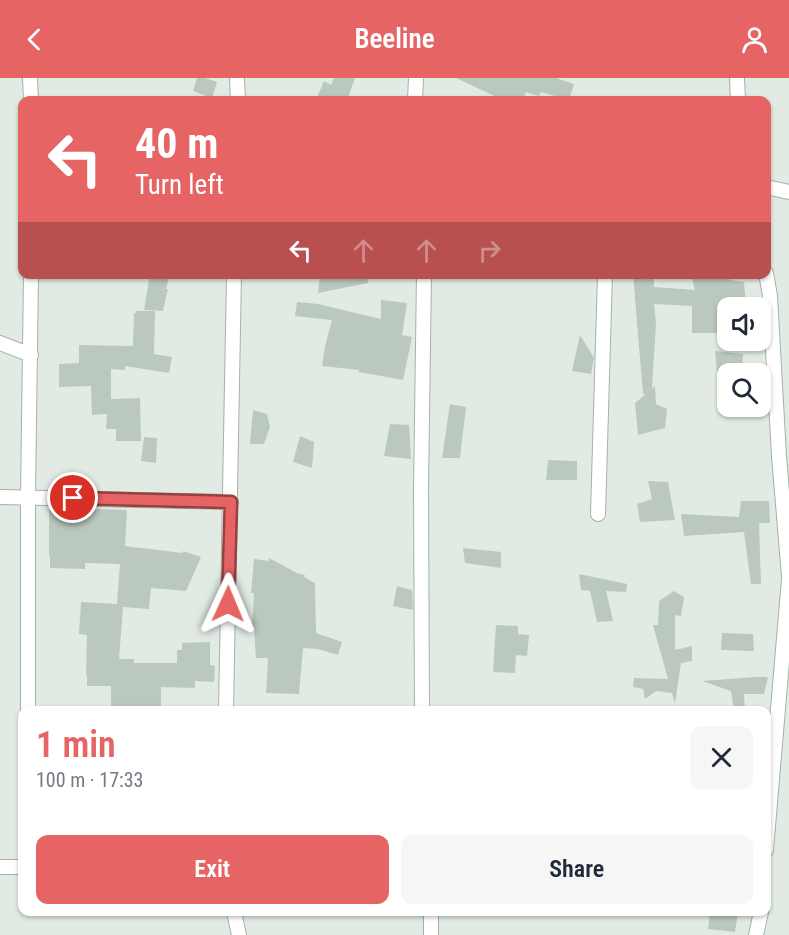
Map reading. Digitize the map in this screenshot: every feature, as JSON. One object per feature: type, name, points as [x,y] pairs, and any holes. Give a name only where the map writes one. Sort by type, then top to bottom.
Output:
[{"type":"street","points":[[30,78],[31,96]]},
{"type":"street","points":[[237,78],[237,96]]},
{"type":"street","points":[[415,96],[416,78]]},
{"type":"street","points":[[737,78],[738,96]]},
{"type":"street","points":[[771,188],[789,192]]},
{"type":"street","points":[[28,706],[31,279]]},
{"type":"street","points":[[226,706],[234,279]]},
{"type":"street","points":[[422,706],[421,489],[424,279]]},
{"type":"street","points":[[598,514],[605,279]]},
{"type":"street","points":[[767,279],[789,578],[771,791]]},
{"type":"street","points":[[0,343],[31,355]]},
{"type":"street","points":[[0,497],[231,502]]},
{"type":"street","points":[[0,867],[18,867]]},
{"type":"street","points":[[235,916],[239,935]]},
{"type":"street","points":[[431,916],[431,935]]},
{"type":"street","points":[[756,935],[760,916]]},
{"type":"building","points":[[197,78],[217,82],[213,96],[193,91]]},
{"type":"building","points":[[334,78],[355,78],[348,96],[318,96],[324,81],[331,85]]},
{"type":"building","points":[[456,78],[556,78],[574,84],[570,96],[555,96],[541,92],[539,96],[526,92],[524,96],[494,96]]},
{"type":"building","points":[[149,279],[169,279],[163,311],[144,310]]},
{"type":"building","points":[[319,279],[368,279],[368,283],[318,293]]},
{"type":"building","points":[[633,279],[654,279],[654,287],[695,290],[692,279],[729,279],[744,282],[745,297],[717,297],[717,333],[692,333],[692,306],[654,304],[656,323],[652,389],[655,386],[656,404],[667,409],[665,428],[638,435],[635,403],[646,394],[643,394]]},
{"type":"building","points":[[381,300],[407,303],[402,335],[412,337],[403,380],[359,372],[359,370],[322,366],[332,320],[295,316],[297,302],[318,304],[381,319]]},
{"type":"building","points":[[136,311],[155,311],[154,354],[172,357],[169,373],[125,366],[125,370],[111,369],[111,399],[140,398],[141,441],[116,441],[116,429],[106,429],[107,414],[92,415],[91,386],[59,387],[59,364],[79,363],[79,345],[133,346],[134,313]]},
{"type":"building","points":[[580,335],[594,358],[591,374],[572,371]]},
{"type":"building","points":[[715,351],[743,354],[743,363],[717,363],[717,374]]},
{"type":"building","points":[[450,404],[466,407],[460,458],[442,458]]},
{"type":"building","points":[[253,410],[267,414],[270,427],[264,444],[250,444]]},
{"type":"building","points":[[390,424],[409,425],[411,459],[384,456]]},
{"type":"building","points":[[300,436],[314,442],[312,468],[293,462]]},
{"type":"building","points":[[144,437],[157,438],[156,463],[141,461]]},
{"type":"building","points":[[548,460],[577,461],[577,480],[546,480]]},
{"type":"building","points":[[648,481],[668,482],[675,520],[640,522],[637,504],[652,499]]},
{"type":"building","points":[[741,501],[769,501],[770,523],[759,523],[761,584],[751,584],[744,532],[684,536],[681,514],[739,517]]},
{"type":"building","points":[[49,510],[90,512],[90,510],[127,510],[125,546],[183,553],[183,551],[201,557],[186,591],[151,588],[149,609],[123,607],[119,659],[134,659],[134,663],[177,663],[177,650],[182,650],[182,643],[210,642],[210,665],[215,666],[214,682],[195,681],[195,688],[161,687],[161,706],[111,706],[111,686],[87,686],[87,635],[79,634],[81,602],[117,604],[120,564],[85,563],[85,569],[50,568]]},
{"type":"building","points":[[463,548],[501,552],[501,568],[465,563]]},
{"type":"building","points":[[269,558],[305,575],[304,577],[315,583],[316,633],[342,642],[338,655],[318,649],[303,648],[299,694],[266,693],[268,658],[256,658],[254,627],[252,627],[254,593],[251,593],[254,559],[269,561]]},
{"type":"building","points":[[579,574],[627,584],[626,592],[606,591],[613,621],[597,622],[590,591],[581,590]]},
{"type":"building","points":[[397,586],[412,590],[413,610],[393,606]]},
{"type":"building","points":[[674,591],[684,597],[681,616],[675,615],[675,650],[692,646],[692,661],[681,663],[675,704],[672,693],[656,691],[645,699],[643,689],[633,687],[634,678],[668,679],[653,625],[658,625],[659,601]]},
{"type":"building","points":[[496,625],[518,626],[518,634],[529,635],[527,656],[516,655],[515,673],[493,672]]},
{"type":"building","points":[[722,633],[753,634],[754,651],[721,650]]},
{"type":"building","points":[[768,677],[764,694],[744,694],[745,706],[733,706],[731,691],[702,681]]},
{"type":"building","points":[[710,916],[737,916],[735,932],[708,929]]},
{"type":"route","points":[[73,498],[231,502],[228,604]]}]
